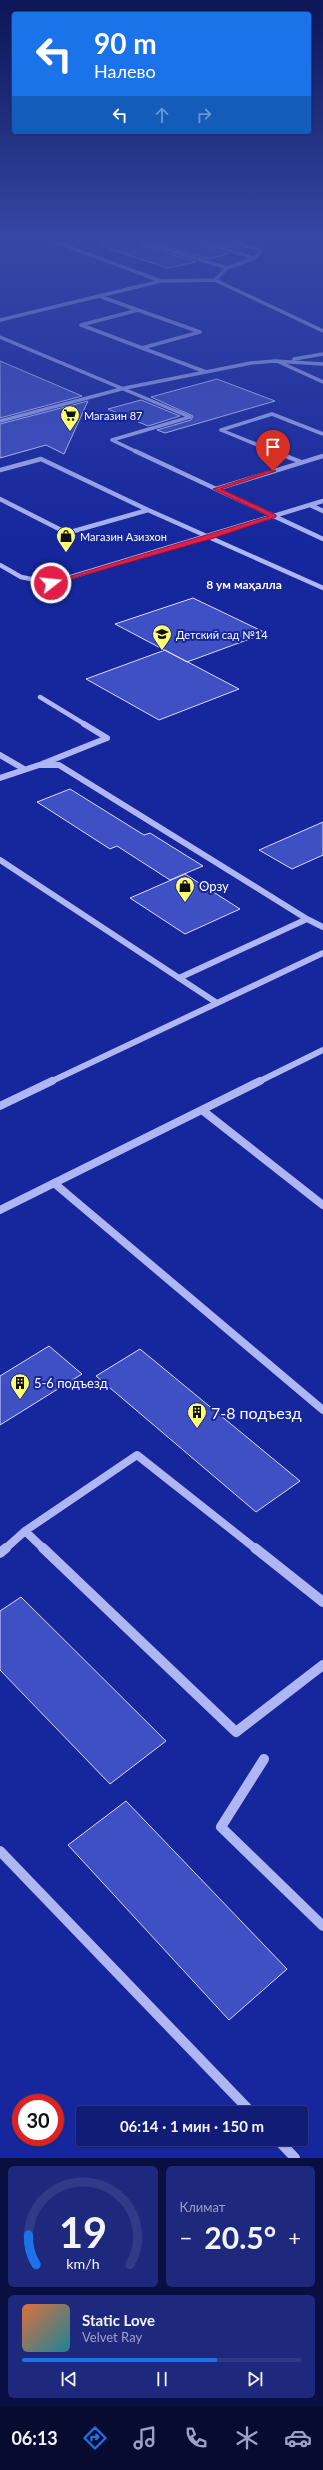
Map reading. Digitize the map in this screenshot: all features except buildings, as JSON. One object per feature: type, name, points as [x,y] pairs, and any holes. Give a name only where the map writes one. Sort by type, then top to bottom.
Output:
[{"type":"street","points":[[14,343],[125,388],[190,417],[112,440],[323,539]]},
{"type":"street","points":[[128,343],[207,372]]},
{"type":"street","points":[[142,348],[161,343]]},
{"type":"street","points":[[282,361],[323,354]]},
{"type":"street","points":[[0,421],[125,388],[207,372],[275,361],[323,364]]},
{"type":"street","points":[[275,361],[323,382]]},
{"type":"street","points":[[216,489],[301,462],[221,430],[272,414],[323,434]]},
{"type":"street","points":[[244,480],[323,456]]},
{"type":"street","points":[[0,470],[42,459],[148,510],[323,588]]},
{"type":"street","points":[[0,499],[67,533],[148,510]]},
{"type":"street","points":[[0,565],[21,577],[51,583],[209,537],[323,501]]},
{"type":"street","points":[[310,505],[323,511]]},
{"type":"street","points":[[0,778],[39,765],[107,738],[40,697]]},
{"type":"street","points":[[0,755],[24,769]]},
{"type":"street","points":[[39,765],[59,765],[307,919],[323,927]]},
{"type":"street","points":[[0,860],[217,1003]]},
{"type":"street","points":[[179,978],[307,919]]},
{"type":"street","points":[[0,1106],[323,953]]},
{"type":"street","points":[[0,1210],[323,1050]]},
{"type":"street","points":[[202,1110],[323,1205]]},
{"type":"street","points":[[54,1183],[323,1410]]},
{"type":"street","points":[[0,1554],[25,1531],[137,1455],[323,1602]]},
{"type":"street","points":[[25,1531],[236,1732],[323,1665]]},
{"type":"street","points":[[264,1759],[221,1827],[323,1926]]},
{"type":"street","points":[[0,1851],[245,2106]]},
{"type":"street","points":[[284,2146],[295,2158]]},
{"type":"place","name":"Магазин 87","points":[[70,432]]},
{"type":"place","name":"Магазин Азизхон","points":[[66,553]]},
{"type":"place","name":"Детский сад №14","points":[[162,651]]},
{"type":"place","name":"Орзу","points":[[185,903]]},
{"type":"place","name":"5-6 подъезд","points":[[20,1400]]},
{"type":"place","name":"7-8 подъезд","points":[[197,1429]]},
{"type":"district","name":"8 ум маҳалла","points":[[244,584]]},
{"type":"route","points":[[51,583],[209,537],[274,516],[216,489],[273,471]]}]
